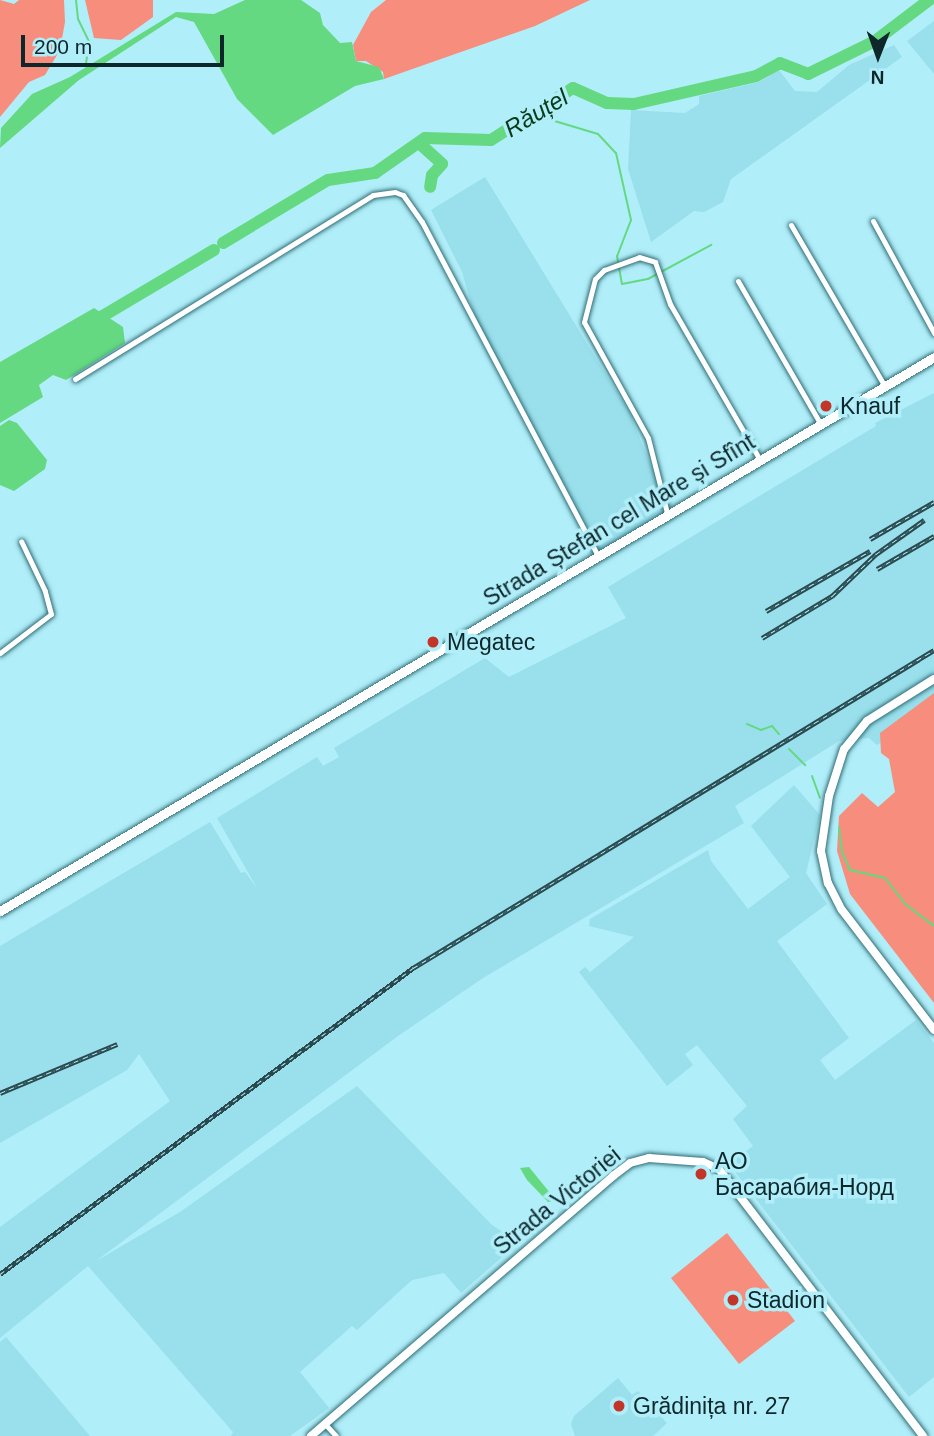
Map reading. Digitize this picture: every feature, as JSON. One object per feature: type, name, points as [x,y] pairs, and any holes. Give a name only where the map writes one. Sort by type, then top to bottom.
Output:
[{"type":"main road","name":"Strada Ștefan cel Mare și Sfînt","points":[[0,911],[759,458],[934,357]]},
{"type":"street","points":[[75,379],[359,204],[395,191],[403,195],[422,222],[598,555]]},
{"type":"street","points":[[873,221],[934,333]]},
{"type":"street","points":[[791,225],[884,384]]},
{"type":"street","points":[[667,513],[645,430],[584,322],[597,275],[633,258],[655,262],[670,304],[759,458]]},
{"type":"street","points":[[737,281],[820,423]]},
{"type":"street","points":[[0,653],[51,614],[45,591],[21,541]]},
{"type":"street","points":[[934,678],[867,721],[848,743],[831,787],[821,851],[828,883],[842,910],[934,1030]]},
{"type":"street","name":"Strada Victoriei","points":[[311,1436],[612,1176],[630,1163],[649,1158],[703,1162],[719,1169],[923,1436]]},
{"type":"street","points":[[325,1424],[335,1436]]},
{"type":"shaded area","points":[[0,0],[14,4],[19,0],[64,0],[65,22],[60,50],[45,75],[29,82],[0,117]]},
{"type":"shaded area","points":[[85,0],[153,0],[153,17],[121,40],[94,38]]},
{"type":"shaded area","points":[[245,0],[301,0],[320,13],[323,25],[340,43],[352,42],[356,61],[379,67],[384,79],[355,86],[273,135],[237,99],[194,22],[176,17],[79,80],[0,148],[1,128],[32,94],[70,77],[176,12],[214,14]]},
{"type":"shaded area","points":[[386,0],[590,0],[535,26],[384,79],[383,72],[366,61],[356,61],[353,45],[371,12]]},
{"type":"shaded area","points":[[934,21],[934,74],[907,41]]},
{"type":"shaded area","points":[[894,45],[902,57],[731,179],[723,202],[704,212],[694,211],[651,242],[628,169],[631,110],[685,113],[699,104],[699,96],[759,82],[779,70],[795,91],[817,92],[849,65]]},
{"type":"shaded area","points":[[485,177],[629,412],[661,490],[667,513],[598,556],[480,334],[462,272],[431,210]]},
{"type":"shaded area","points":[[94,308],[123,327],[125,343],[66,380],[53,375],[39,385],[43,397],[0,423],[0,362]]},
{"type":"shaded area","points":[[934,393],[934,713],[877,745],[869,738],[839,741],[735,806],[744,823],[483,978],[398,1036],[96,1261],[180,1212],[357,1086],[492,1225],[519,1242],[461,1293],[444,1273],[412,1280],[357,1330],[352,1326],[300,1372],[329,1408],[290,1436],[231,1436],[233,1432],[88,1266],[0,1338],[0,1227],[170,1101],[139,1054],[127,1070],[0,1143],[0,946],[210,822],[241,873],[245,872],[257,888],[217,818],[317,757],[323,766],[339,757],[334,748],[485,658],[509,677],[626,618],[608,587],[876,426],[875,423]]},
{"type":"shaded area","points":[[9,420],[17,423],[47,460],[45,469],[14,491],[0,485],[0,426]]},
{"type":"shaded area","points":[[934,693],[934,1003],[850,894],[837,851],[839,816],[862,793],[878,807],[895,792],[889,759],[881,753],[880,733]]},
{"type":"shaded area","points":[[794,785],[820,815],[806,873],[827,904],[777,941],[849,1038],[820,1060],[835,1080],[916,1020],[934,1043],[934,1377],[909,1397],[729,1164],[753,1146],[733,1119],[747,1106],[697,1045],[685,1054],[693,1065],[667,1086],[579,972],[585,967],[590,972],[634,937],[589,926],[590,919],[708,850],[711,861],[748,909],[790,877],[751,826]]},
{"type":"shaded area","points":[[529,1167],[555,1201],[548,1202],[527,1180],[520,1168]]},
{"type":"shaded area","name":"Stadion","points":[[727,1233],[795,1321],[739,1364],[671,1278]]},
{"type":"shaded area","points":[[6,1337],[90,1436],[0,1436],[0,1342]]},
{"type":"shaded area","name":"Grădinița nr. 27","points":[[618,1378],[632,1395],[638,1391],[667,1423],[653,1436],[575,1436],[571,1424],[574,1416]]},
{"type":"waterway","points":[[76,0],[78,19],[89,42],[86,63]]},
{"type":"waterway","name":"Răuțel","points":[[223,243],[328,180],[375,173],[425,138],[491,140],[573,88],[607,103],[634,104],[756,76],[780,63],[808,74],[875,41],[929,0]]},
{"type":"waterway","points":[[528,113],[598,134],[616,153],[631,220],[617,256],[622,284],[648,279],[711,245]]},
{"type":"waterway","points":[[419,143],[442,164],[432,175],[430,187]]},
{"type":"waterway","name":"Răuțel","points":[[91,323],[214,250]]},
{"type":"waterway","points":[[747,724],[761,730],[772,726],[779,734]]},
{"type":"waterway","points":[[789,749],[805,765]]},
{"type":"waterway","points":[[812,776],[820,798]]},
{"type":"waterway","points":[[839,827],[842,852],[850,870],[885,878],[905,904],[934,926]]},
{"type":"railway","points":[[870,539],[934,502]]},
{"type":"railway","points":[[762,638],[832,596],[876,554],[924,520]]},
{"type":"railway","points":[[877,569],[934,536]]},
{"type":"railway","points":[[766,611],[870,551]]},
{"type":"railway","points":[[0,1274],[413,968],[934,650]]},
{"type":"railway","points":[[0,1093],[117,1044]]},
{"type":"place","name":"Knauf","points":[[826,406]]},
{"type":"place","name":"Megatec","points":[[433,642]]},
{"type":"place","name":"АО Басарабия-Норд","points":[[701,1174]]},
{"type":"place","name":"Stadion","points":[[733,1300]]},
{"type":"place","name":"Grădinița nr. 27","points":[[619,1406]]}]
